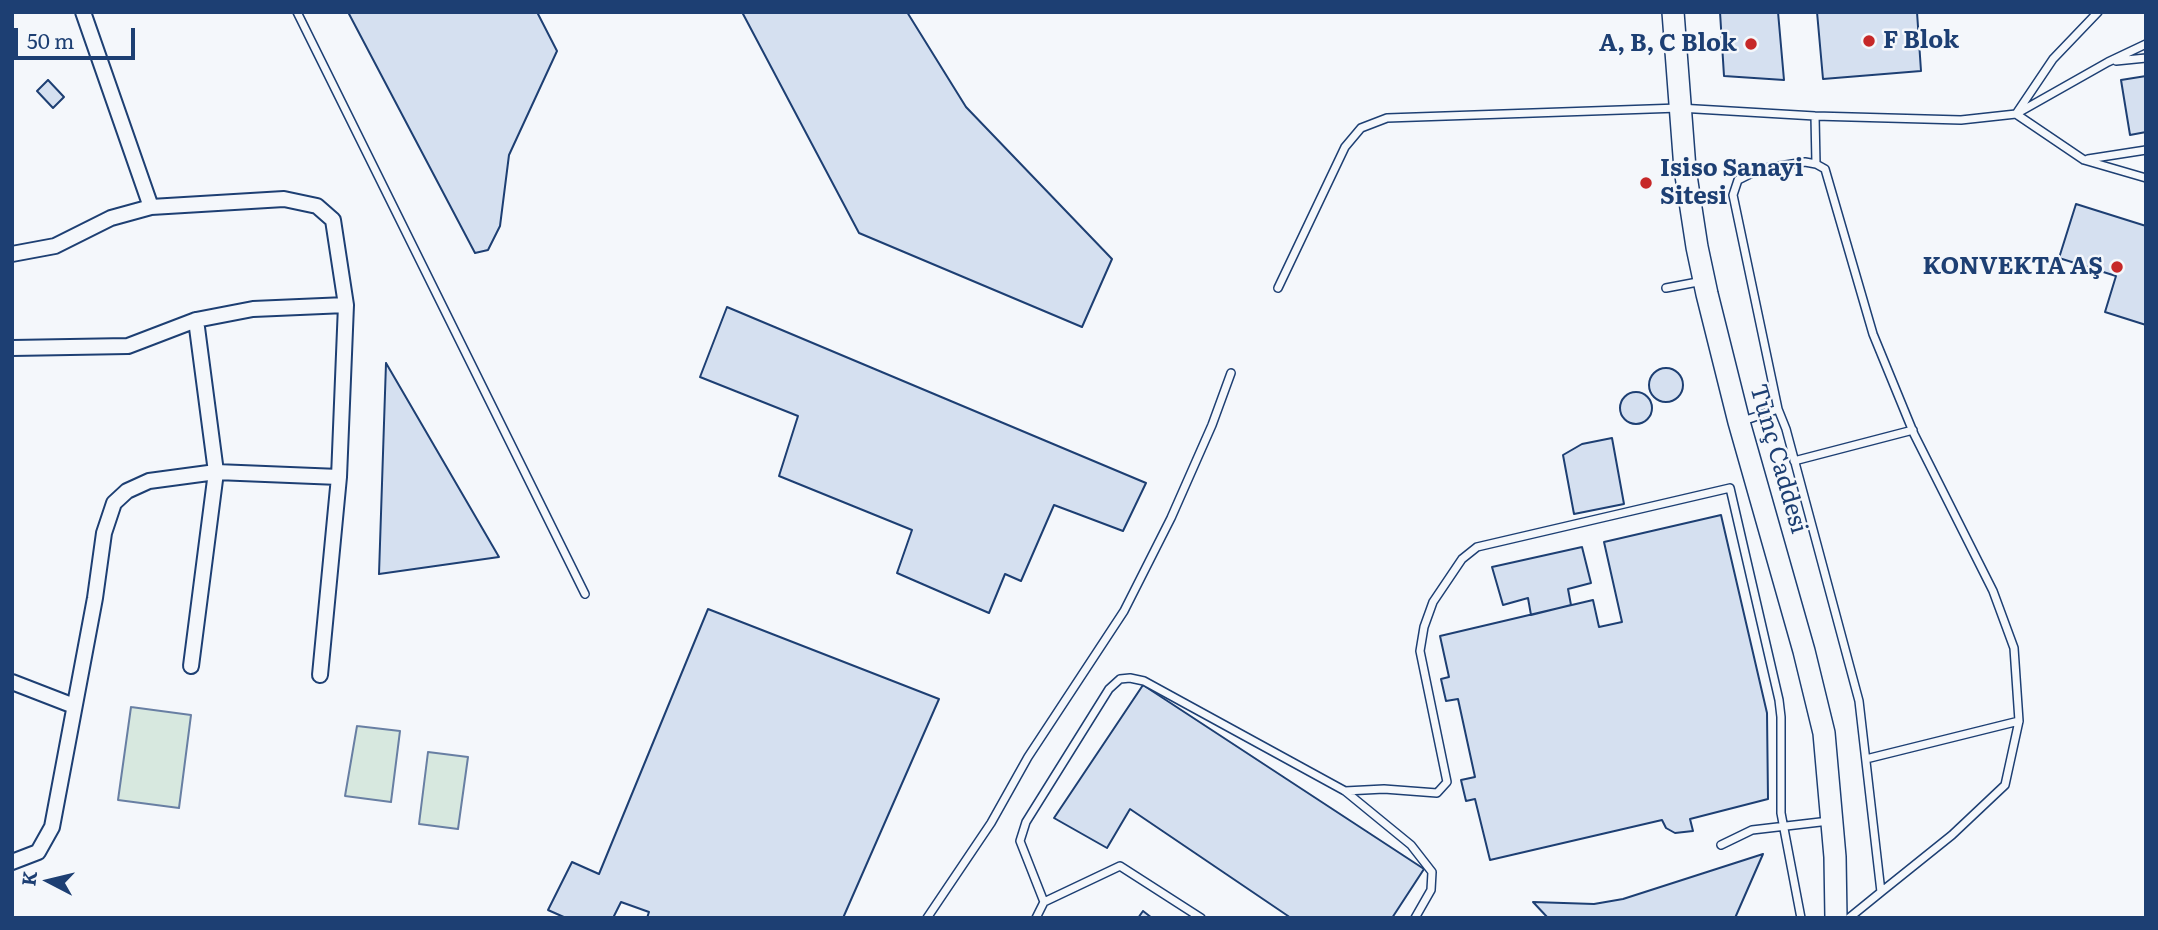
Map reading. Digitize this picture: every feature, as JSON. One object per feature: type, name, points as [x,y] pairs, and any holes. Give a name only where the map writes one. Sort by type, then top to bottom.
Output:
[{"type":"main road","name":"Tunç Caddesi","points":[[1673,12],[1687,182],[1704,281],[1739,422],[1804,651],[1824,733],[1833,821],[1836,918]]},
{"type":"street","points":[[83,12],[151,207]]},
{"type":"street","points":[[12,254],[55,246],[111,218],[151,207],[284,199],[317,206],[333,220],[346,305],[339,477],[320,675]]},
{"type":"street","points":[[12,348],[128,346],[195,320],[253,309],[346,305]]},
{"type":"street","points":[[191,666],[216,472],[195,320]]},
{"type":"street","points":[[12,862],[38,852],[52,827],[104,533],[114,503],[127,491],[149,481],[216,472],[339,477]]},
{"type":"street","points":[[12,682],[74,706]]},
{"type":"lane","points":[[297,12],[585,594]]},
{"type":"lane","points":[[2016,114],[2053,59],[2098,12]]},
{"type":"lane","points":[[1278,288],[1345,147],[1361,128],[1387,118],[1679,108],[1815,116],[1961,120],[2016,114],[2108,62],[2146,44]]},
{"type":"lane","points":[[2108,62],[2146,58]]},
{"type":"lane","points":[[2016,114],[2084,160],[2146,178]]},
{"type":"lane","points":[[1815,116],[1816,164]]},
{"type":"lane","points":[[2084,160],[2146,150]]},
{"type":"lane","points":[[1849,918],[1952,835],[2006,785],[2019,721],[2014,649],[1993,591],[1913,430],[1873,334],[1825,169],[1805,162],[1760,169],[1738,180],[1733,195],[1778,409],[1859,701],[1881,891]]},
{"type":"lane","points":[[1667,288],[1704,281]]},
{"type":"lane","points":[[926,918],[991,823],[1028,757],[1124,611],[1171,518],[1212,425],[1231,373]]},
{"type":"lane","points":[[1739,422],[1778,409]]},
{"type":"lane","points":[[1794,461],[1913,430]]},
{"type":"lane","points":[[1345,791],[1384,789],[1437,793],[1447,782],[1420,651],[1424,627],[1433,602],[1462,559],[1477,547],[1730,488],[1779,699],[1782,825],[1801,918]]},
{"type":"lane","points":[[1044,902],[1020,841],[1027,822],[1109,689],[1120,679],[1130,678],[1144,681],[1345,791],[1411,845],[1432,872],[1431,890],[1415,918]]},
{"type":"lane","points":[[1866,759],[2019,721]]},
{"type":"lane","points":[[1721,845],[1752,831],[1782,825],[1833,821]]},
{"type":"lane","points":[[1036,918],[1044,902],[1120,866],[1200,918]]},
{"type":"shaded area","points":[[131,707],[191,715],[179,808],[118,800]]},
{"type":"shaded area","points":[[357,726],[400,731],[391,802],[345,796]]},
{"type":"shaded area","points":[[428,752],[468,757],[458,829],[419,824]]},
{"type":"building","points":[[348,12],[537,12],[557,51],[509,155],[500,226],[488,250],[475,253]]},
{"type":"building","points":[[742,12],[907,12],[966,107],[1112,259],[1082,327],[859,233]]},
{"type":"building","name":"A, B, C Blok","points":[[1720,12],[1778,12],[1784,80],[1724,76]]},
{"type":"building","name":"F Blok","points":[[1817,12],[1917,12],[1921,71],[1823,79]]},
{"type":"building","points":[[2146,76],[2146,132],[2130,135],[2121,80]]},
{"type":"building","points":[[48,80],[64,97],[53,108],[37,91]]},
{"type":"building","name":"KONVEKTA AŞ","points":[[2076,204],[2146,226],[2146,325],[2105,312],[2116,276],[2059,258]]},
{"type":"building","points":[[727,307],[1146,483],[1123,531],[1054,505],[1021,581],[1005,574],[989,613],[897,573],[912,530],[779,476],[798,416],[700,377]]},
{"type":"building","points":[[386,363],[499,557],[379,574]]},
{"type":"building","points":[[1666,368],[1678,373],[1683,385],[1678,397],[1666,402],[1654,397],[1649,385],[1654,373]]},
{"type":"building","points":[[1636,392],[1647,397],[1652,408],[1647,419],[1636,424],[1625,419],[1620,408],[1625,397]]},
{"type":"building","points":[[1612,438],[1624,504],[1574,514],[1563,455],[1582,444]]},
{"type":"building","points":[[1721,515],[1767,713],[1768,799],[1690,819],[1693,831],[1675,833],[1666,828],[1662,820],[1490,860],[1475,799],[1466,801],[1461,780],[1475,777],[1458,699],[1446,701],[1441,679],[1449,677],[1440,636],[1593,600],[1599,627],[1622,622],[1604,542]]},
{"type":"building","points":[[1582,547],[1591,583],[1568,589],[1571,605],[1531,615],[1528,598],[1503,605],[1492,567]]},
{"type":"building","points":[[708,609],[939,699],[843,918],[647,918],[649,912],[621,902],[613,918],[566,918],[548,910],[572,862],[599,874]]},
{"type":"building","points":[[1143,685],[1424,869],[1392,918],[1291,918],[1130,809],[1107,848],[1054,818]]},
{"type":"building","points":[[1763,854],[1735,918],[1548,918],[1533,902],[1594,904],[1623,899]]},
{"type":"building","points":[[1143,911],[1152,918],[1138,918]]},
{"type":"place","name":"F Blok","points":[[1869,41]]},
{"type":"place","name":"A, B, C Blok","points":[[1751,44]]},
{"type":"place","name":"Isiso Sanayi Sitesi","points":[[1646,183]]},
{"type":"place","name":"KONVEKTA AŞ","points":[[2117,267]]}]
